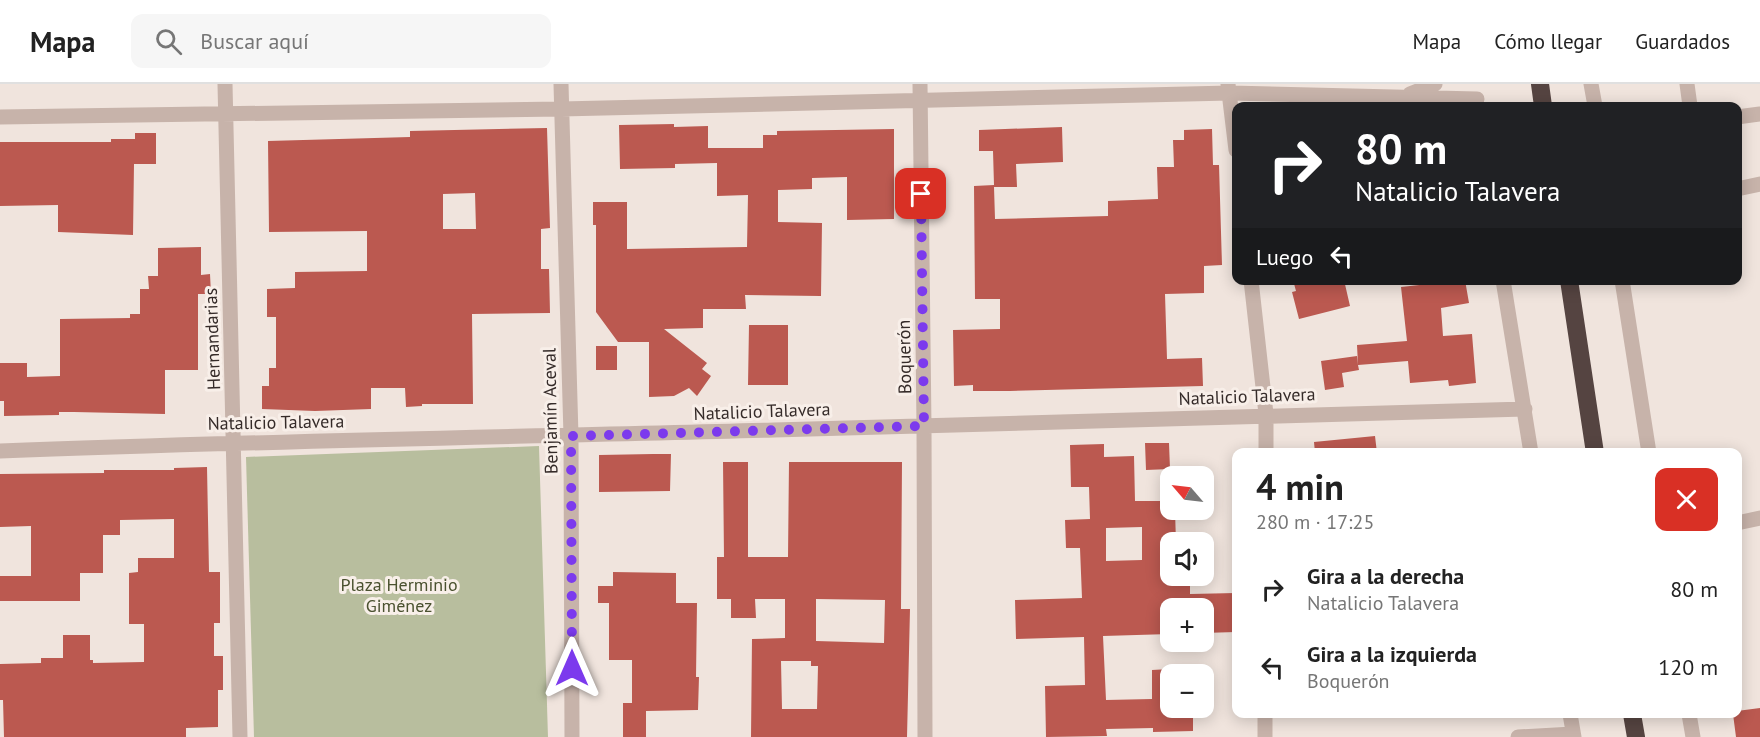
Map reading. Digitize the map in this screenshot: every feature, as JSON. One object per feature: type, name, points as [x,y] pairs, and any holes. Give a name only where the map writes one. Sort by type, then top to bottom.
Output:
[{"type":"highway","points":[[1540,84],[1542,102]]},
{"type":"highway","points":[[1570,285],[1594,448]]},
{"type":"highway","points":[[1633,718],[1636,737]]},
{"type":"street","name":"Hernandarias","points":[[225,84],[240,737]]},
{"type":"street","name":"Benjamín Aceval","points":[[561,84],[571,436],[572,737]]},
{"type":"street","name":"Boquerón","points":[[920,84],[925,737]]},
{"type":"street","points":[[1403,97],[1435,84]]},
{"type":"street","points":[[1591,84],[1594,102]]},
{"type":"street","points":[[1687,84],[1689,102]]},
{"type":"street","points":[[0,117],[920,101],[1229,89],[1426,98],[1477,96]]},
{"type":"street","points":[[1229,89],[1232,115]]},
{"type":"street","points":[[1426,98],[1435,102]]},
{"type":"street","points":[[1742,116],[1760,114]]},
{"type":"street","points":[[1742,188],[1760,184]]},
{"type":"street","points":[[1252,285],[1266,414],[1266,448]]},
{"type":"street","points":[[1504,285],[1530,448]]},
{"type":"street","points":[[1623,285],[1648,448]]},
{"type":"street","name":"Natalicio Talavera","points":[[0,451],[234,442],[571,436],[1266,414],[1525,409]]},
{"type":"street","points":[[1742,522],[1760,518]]},
{"type":"street","points":[[1265,718],[1265,737]]},
{"type":"street","points":[[1518,737],[1573,736],[1571,718]]},
{"type":"street","points":[[1690,718],[1693,737]]},
{"type":"green space","name":"Plaza Herminio Giménez","points":[[539,446],[548,737],[254,737],[246,457]]},
{"type":"building","points":[[674,124],[674,127],[708,126],[708,148],[763,148],[763,135],[777,135],[777,131],[894,129],[894,219],[847,220],[847,177],[812,178],[812,189],[778,190],[778,222],[822,223],[821,296],[745,295],[746,309],[703,309],[703,328],[664,329],[707,363],[702,369],[711,376],[697,396],[689,388],[674,396],[649,397],[649,342],[618,342],[596,312],[596,225],[593,225],[593,202],[627,202],[627,249],[747,247],[748,195],[717,196],[717,163],[675,164],[675,168],[620,169],[619,125]]},
{"type":"building","points":[[1062,127],[1063,162],[1016,164],[1017,187],[994,187],[995,219],[1108,216],[1108,201],[1158,199],[1157,167],[1174,167],[1173,140],[1184,140],[1184,130],[1212,129],[1213,165],[1219,165],[1222,265],[1204,266],[1204,293],[1165,294],[1167,359],[1202,358],[1203,386],[973,391],[973,385],[954,386],[953,330],[1000,329],[1000,299],[975,299],[974,186],[994,185],[993,151],[979,151],[979,130]]},
{"type":"building","points":[[547,128],[550,228],[541,229],[541,269],[549,269],[550,313],[472,314],[473,404],[422,404],[422,406],[406,407],[405,388],[371,388],[371,409],[315,411],[262,409],[262,386],[269,386],[269,368],[276,368],[276,317],[267,317],[267,289],[295,288],[295,272],[367,271],[367,231],[269,232],[268,141],[410,137],[410,131]],"holes":[[[475,193],[476,229],[443,229],[443,194]]]},
{"type":"building","points":[[135,133],[156,133],[156,164],[134,164],[133,235],[58,232],[58,205],[0,206],[0,142],[111,142],[111,139],[135,139]]},
{"type":"building","points":[[201,247],[201,275],[210,274],[211,294],[198,294],[198,370],[165,370],[165,414],[59,412],[59,415],[4,416],[4,401],[0,401],[0,363],[27,363],[27,377],[60,376],[60,319],[130,318],[130,314],[140,314],[140,289],[149,289],[148,276],[158,276],[158,248]]},
{"type":"building","points":[[1294,285],[1345,285],[1350,306],[1299,319],[1292,292],[1296,291]]},
{"type":"building","points":[[1466,285],[1469,303],[1441,308],[1443,336],[1472,334],[1476,383],[1449,386],[1448,380],[1410,383],[1408,361],[1358,365],[1357,345],[1407,341],[1401,287]]},
{"type":"building","points":[[749,325],[788,325],[788,385],[748,385]]},
{"type":"building","points":[[596,346],[617,346],[617,370],[596,370]]},
{"type":"building","points":[[1357,356],[1359,370],[1342,373],[1344,387],[1325,390],[1321,361]]},
{"type":"building","points":[[1375,436],[1376,448],[1315,448],[1314,442]]},
{"type":"building","points":[[1145,443],[1169,443],[1170,466],[1146,470]]},
{"type":"building","points":[[1104,444],[1104,457],[1134,456],[1135,501],[1160,501],[1160,520],[1175,520],[1176,532],[1160,532],[1160,586],[1190,586],[1190,594],[1232,593],[1232,632],[1214,633],[1214,598],[1160,598],[1160,634],[1103,636],[1106,700],[1152,699],[1152,670],[1160,670],[1160,718],[1193,718],[1193,731],[1153,732],[1153,728],[1106,729],[1107,736],[1046,737],[1045,686],[1085,685],[1084,637],[1016,639],[1015,600],[1082,598],[1080,548],[1066,548],[1065,520],[1090,519],[1089,487],[1071,487],[1070,445]],"holes":[[[1142,527],[1142,560],[1106,561],[1106,528]]]},
{"type":"building","points":[[671,454],[670,491],[599,492],[599,455]]},
{"type":"building","points":[[723,462],[748,462],[748,557],[788,557],[789,462],[902,462],[901,609],[910,609],[907,737],[751,737],[752,639],[785,638],[785,599],[755,599],[756,618],[731,618],[731,599],[717,599],[717,557],[724,557]],"holes":[[[816,599],[885,600],[884,643],[816,641]],[[781,661],[811,661],[811,666],[818,666],[817,709],[782,709]]]},
{"type":"building","points":[[207,467],[209,572],[220,572],[220,623],[214,623],[214,656],[223,656],[223,690],[218,690],[218,727],[186,728],[186,737],[4,737],[3,700],[0,700],[0,664],[41,663],[41,658],[63,658],[63,635],[90,635],[90,660],[93,660],[93,663],[144,662],[144,624],[129,624],[129,573],[138,572],[138,558],[174,558],[174,519],[120,520],[120,535],[103,535],[103,573],[80,573],[80,601],[0,601],[0,576],[31,576],[31,526],[0,527],[0,474],[104,473],[104,470],[174,470],[174,468]]},
{"type":"building","points":[[613,572],[676,573],[676,603],[697,603],[698,710],[646,711],[646,737],[623,737],[623,703],[632,703],[632,660],[609,660],[609,603],[598,603],[598,586],[613,586]]},
{"type":"building","points":[[1760,708],[1760,737],[1736,737],[1734,718],[1742,718],[1742,710]]},
{"type":"route","points":[[572,668],[571,436],[924,426],[921,194]]}]
